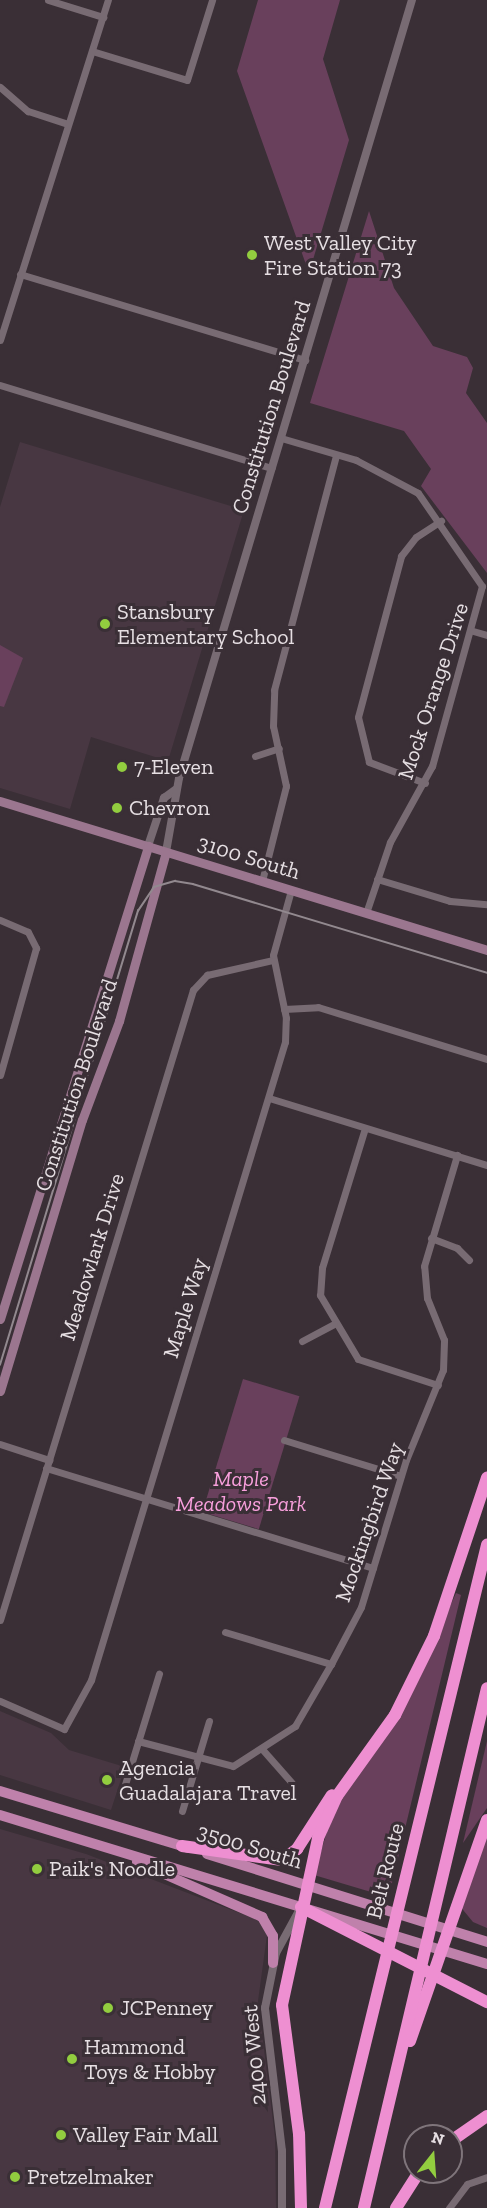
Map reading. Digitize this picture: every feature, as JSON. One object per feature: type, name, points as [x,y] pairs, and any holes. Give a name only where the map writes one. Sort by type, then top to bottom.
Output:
[{"type":"highway","points":[[301,2208],[299,2134],[282,2005],[301,1907],[322,1827],[345,1785],[395,1716],[434,1636],[487,1478]]},
{"type":"highway","name":"Belt Route","points":[[326,2208],[487,1545]]},
{"type":"highway","points":[[419,1997],[438,1892],[487,1688]]},
{"type":"highway","points":[[182,1846],[282,1860],[297,1849],[316,1813],[345,1785]]},
{"type":"highway","points":[[364,2208],[395,2078],[419,1997],[487,1820]]},
{"type":"highway","points":[[301,1907],[487,2002]]},
{"type":"highway","points":[[463,2133],[487,2116]]},
{"type":"highway","points":[[396,2208],[412,2184]]},
{"type":"main road","name":"3100 South","points":[[0,801],[487,950]]},
{"type":"main road","name":"Constitution Boulevard","points":[[0,1319],[148,846]]},
{"type":"main road","name":"Constitution Boulevard","points":[[0,1391],[85,1113],[119,1021],[166,852]]},
{"type":"main road","name":"3500 South","points":[[0,1791],[307,1884],[487,1942]]},
{"type":"main road","name":"3500 South","points":[[0,1815],[487,1964]]},
{"type":"main road","points":[[124,1854],[262,1917],[272,1930],[273,1963]]},
{"type":"street","points":[[48,0],[103,17]]},
{"type":"street","points":[[0,340],[66,123],[108,0]]},
{"type":"street","points":[[92,51],[187,80],[212,0]]},
{"type":"street","name":"Constitution Boulevard","points":[[166,852],[178,802],[175,790],[412,0]]},
{"type":"street","points":[[0,87],[27,111],[66,123]]},
{"type":"street","points":[[20,274],[305,360]]},
{"type":"street","points":[[0,385],[272,468]]},
{"type":"street","name":"Mock Orange Drive","points":[[281,438],[336,455],[412,489],[441,520],[481,580],[473,631],[425,783],[390,842],[366,913]]},
{"type":"street","points":[[262,881],[284,805],[279,748],[272,717],[274,690],[336,455]]},
{"type":"street","points":[[425,783],[369,762],[358,717],[400,556],[411,541],[441,520]]},
{"type":"street","points":[[473,631],[487,636]]},
{"type":"street","points":[[255,756],[279,748]]},
{"type":"street","name":"Constitution Boulevard","points":[[148,846],[164,798],[175,790]]},
{"type":"street","points":[[377,879],[450,900],[487,904]]},
{"type":"street","name":"Maple Way","points":[[0,1701],[64,1730],[91,1680],[285,1042],[284,1009],[273,960],[291,890]]},
{"type":"street","points":[[0,920],[22,928],[35,943],[34,964],[0,1075]]},
{"type":"street","name":"Meadowlark Drive","points":[[0,1620],[193,990],[212,973],[273,960]]},
{"type":"street","points":[[284,1009],[318,1007],[487,1059]]},
{"type":"street","points":[[268,1098],[487,1165]]},
{"type":"street","points":[[365,1128],[320,1277],[320,1295],[350,1351],[364,1362],[438,1385]]},
{"type":"street","name":"Mockingbird Way","points":[[138,1741],[231,1767],[262,1749],[299,1721],[331,1664],[361,1607],[401,1476],[438,1385],[444,1340],[424,1277],[431,1238],[456,1155]]},
{"type":"street","points":[[431,1238],[457,1248],[469,1260]]},
{"type":"street","points":[[302,1341],[334,1324]]},
{"type":"street","points":[[284,1440],[401,1476]]},
{"type":"street","points":[[0,1444],[49,1460]]},
{"type":"street","points":[[46,1468],[373,1568]]},
{"type":"street","points":[[225,1632],[331,1664]]},
{"type":"street","points":[[122,1794],[159,1674]]},
{"type":"street","points":[[182,1811],[209,1721]]},
{"type":"street","points":[[262,1749],[292,1783]]},
{"type":"street","name":"2400 West","points":[[282,2208],[282,2145],[265,2023],[273,1963],[288,1922],[301,1907]]},
{"type":"street","points":[[448,2208],[467,2184],[487,2177]]},
{"type":"shaded area","name":"Stansbury Elementary School","points":[[20,442],[244,510],[168,761],[91,737],[70,809],[0,788],[0,507]]},
{"type":"shaded area","points":[[0,1711],[51,1733],[69,1750],[125,1767],[111,1810],[0,1775]]},
{"type":"shaded area","name":"Valley Fair Mall","points":[[0,1829],[86,1854],[258,1920],[267,1935],[258,2001],[275,2137],[276,2208],[0,2208]]},
{"type":"green space","points":[[258,0],[340,0],[323,59],[349,140],[309,273],[237,71]]},
{"type":"green space","points":[[369,211],[394,288],[433,346],[467,357],[473,368],[466,393],[487,423],[487,573],[421,486],[431,469],[404,431],[310,403]]},
{"type":"green space","points":[[0,645],[23,658],[4,707],[0,706]]},
{"type":"green space","name":"Maple Meadows Park","points":[[243,1379],[299,1396],[259,1529],[202,1512]]},
{"type":"green space","points":[[456,1593],[461,1595],[392,1883],[371,1892],[314,1875],[334,1808],[410,1696]]},
{"type":"green space","points":[[487,1741],[487,1808],[463,1843]]},
{"type":"green space","points":[[487,1829],[487,1928],[473,1922],[459,1905]]},
{"type":"tram line","points":[[0,1365],[138,911],[154,887],[175,881],[193,884],[487,973]]},
{"type":"place","name":"West Valley City Fire Station 73","points":[[252,255]]},
{"type":"place","name":"Stansbury Elementary School","points":[[105,624]]},
{"type":"place","name":"7-Eleven","points":[[122,767]]},
{"type":"place","name":"Chevron","points":[[117,808]]},
{"type":"place","name":"Agencia Guadalajara Travel","points":[[107,1780]]},
{"type":"place","name":"Paik's Noodle","points":[[37,1869]]},
{"type":"place","name":"JCPenney","points":[[108,2008]]},
{"type":"place","name":"Hammond Toys & Hobby","points":[[72,2059]]},
{"type":"place","name":"Valley Fair Mall","points":[[61,2135]]},
{"type":"place","name":"Pretzelmaker","points":[[15,2177]]}]
